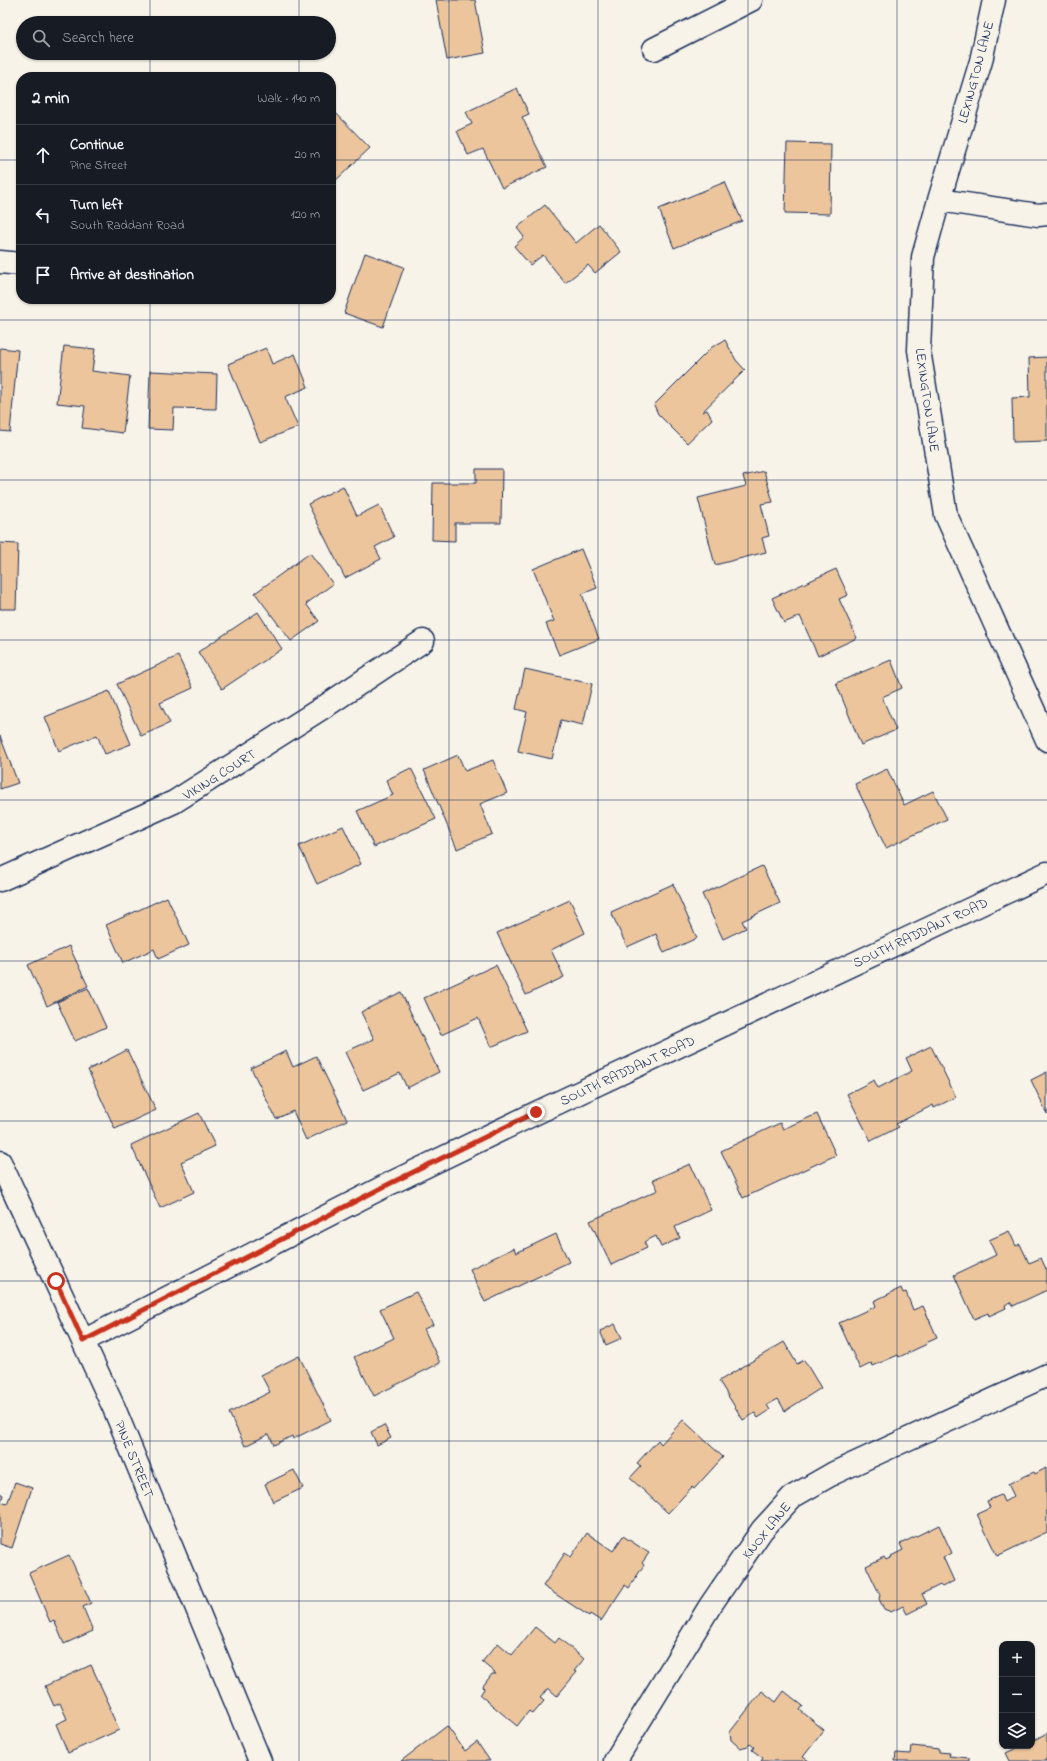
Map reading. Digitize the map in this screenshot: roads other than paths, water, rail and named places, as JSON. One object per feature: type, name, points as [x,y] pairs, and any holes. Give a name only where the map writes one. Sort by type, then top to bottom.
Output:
[{"type":"street","points":[[654,49],[751,0]]},
{"type":"street","name":"LEXINGTON LANE","points":[[994,0],[981,61],[923,257],[919,350],[946,515],[1047,740]]},
{"type":"street","points":[[939,200],[1038,215],[1047,214]]},
{"type":"street","points":[[0,262],[16,264]]},
{"type":"street","name":"VIKING COURT","points":[[0,880],[174,802],[327,705],[423,641]]},
{"type":"street","name":"SOUTH RADDANT ROAD","points":[[83,1341],[391,1183],[536,1112],[1047,873]]},
{"type":"street","name":"PINE STREET","points":[[0,1162],[114,1408],[260,1761]]},
{"type":"street","name":"KNOX LANE","points":[[616,1760],[710,1606],[762,1530],[792,1498],[834,1473],[1047,1375]]}]
